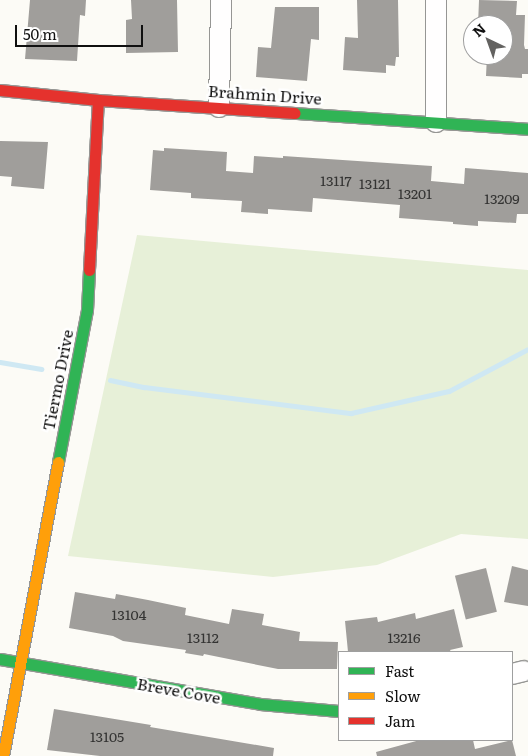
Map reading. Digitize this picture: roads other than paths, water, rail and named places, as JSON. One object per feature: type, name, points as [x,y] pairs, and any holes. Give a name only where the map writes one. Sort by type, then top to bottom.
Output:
[{"type":"street","points":[[219,107],[221,0]]},
{"type":"street","points":[[436,0],[436,122]]},
{"type":"street","name":"Brahmin Drive","points":[[0,90],[98,100],[528,129]]},
{"type":"street","name":"Tiermo Drive","points":[[3,756],[87,310],[98,100]]},
{"type":"street","name":"Breve Cove","points":[[0,659],[260,704],[338,710]]},
{"type":"waterway","points":[[110,380],[144,387],[351,413],[449,391],[528,349]]},
{"type":"waterway","points":[[0,362],[41,369]]}]
